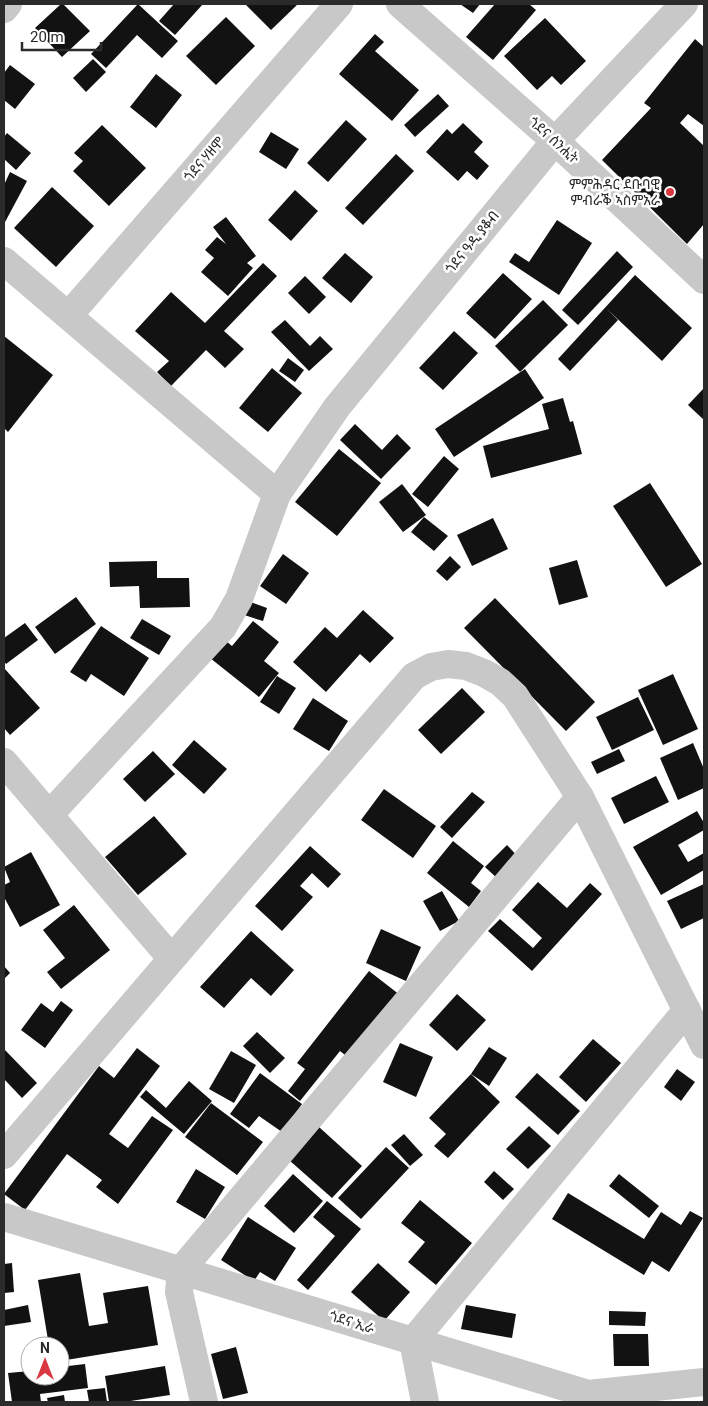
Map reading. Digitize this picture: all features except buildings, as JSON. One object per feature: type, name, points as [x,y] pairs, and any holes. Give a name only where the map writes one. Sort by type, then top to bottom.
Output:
[{"type":"street","points":[[4,9],[8,4]]},
{"type":"street","name":"ጎደና ሃዘሞ","points":[[69,315],[339,4]]},
{"type":"street","name":"ጎደና ሰንሒት","points":[[400,4],[555,141],[704,280]]},
{"type":"street","name":"ጎደና ዓዲ ያቆብ","points":[[49,815],[223,627],[239,599],[277,494],[337,407],[555,141],[684,4]]},
{"type":"street","points":[[4,261],[277,494]]},
{"type":"street","points":[[4,1155],[414,676],[431,667],[448,664],[466,666],[484,673],[500,682],[514,696],[580,797],[704,1045]]},
{"type":"street","points":[[4,762],[171,958]]},
{"type":"street","points":[[204,1402],[179,1292],[181,1270],[580,797]]},
{"type":"street","points":[[425,1402],[413,1341],[686,1010]]},
{"type":"street","name":"ጎደና ኢራ","points":[[4,1217],[413,1341],[582,1398],[704,1382]]},
{"type":"place","name":"ምምሕዳር ደቡባዊ ምብራቕ ኣስምአራ","points":[[670,192]]}]
